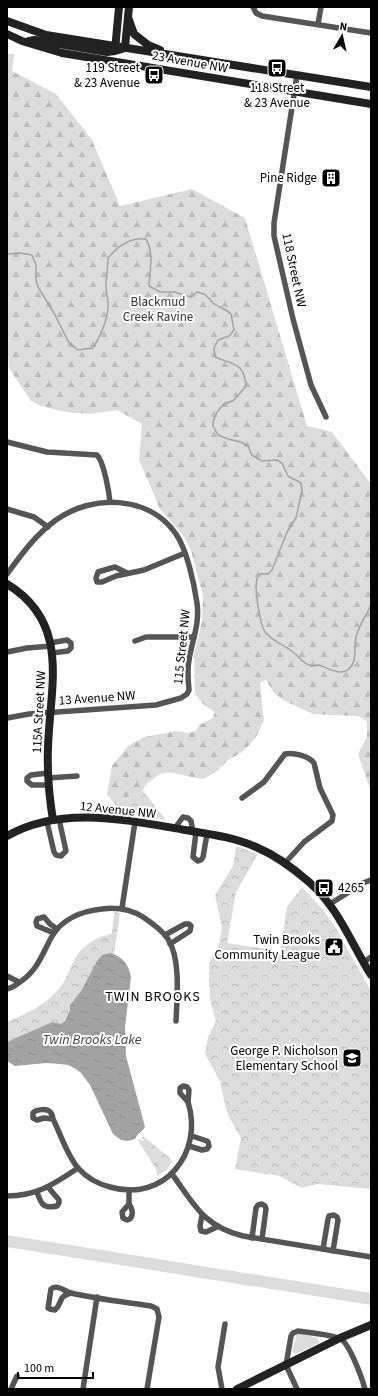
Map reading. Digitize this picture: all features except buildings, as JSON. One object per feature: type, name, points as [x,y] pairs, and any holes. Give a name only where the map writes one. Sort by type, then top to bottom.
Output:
[{"type":"main road","points":[[115,61],[119,7]]},
{"type":"main road","points":[[22,41],[35,40],[107,52],[125,48],[129,7]]},
{"type":"main road","points":[[128,17],[134,34],[148,45],[157,49],[202,60]]},
{"type":"main road","points":[[7,21],[46,35],[116,49]]},
{"type":"main road","name":"23 Avenue NW","points":[[7,34],[22,41],[62,53],[371,104]]},
{"type":"main road","name":"23 Avenue NW","points":[[125,48],[371,87]]},
{"type":"main road","name":"115A Street NW","points":[[7,584],[21,594],[36,611],[47,630],[51,647],[54,670],[50,712],[48,779],[53,821]]},
{"type":"main road","name":"12 Avenue NW","points":[[7,836],[23,829],[53,821],[90,817],[174,828],[235,839],[258,847],[285,863],[309,882],[330,904],[348,932],[371,975]]},
{"type":"main road","points":[[237,1389],[340,1338],[371,1325]]},
{"type":"street","points":[[318,24],[321,7]]},
{"type":"street","points":[[253,9],[262,16],[371,33]]},
{"type":"street","name":"118 Street NW","points":[[297,75],[274,223],[275,240],[311,385],[326,417]]},
{"type":"street","points":[[7,441],[52,452],[97,456],[100,460],[110,494],[110,502],[95,504],[78,509],[63,516],[48,527],[31,543],[7,574]]},
{"type":"street","name":"115 Street NW","points":[[110,502],[131,504],[147,509],[160,518],[175,532],[185,553],[197,602],[198,616],[188,663],[189,690],[187,694]]},
{"type":"street","points":[[7,509],[34,517],[48,527]]},
{"type":"street","points":[[127,573],[115,567],[98,572],[96,578],[97,582],[102,582],[112,577],[144,570],[185,553]]},
{"type":"street","points":[[135,641],[146,637],[194,637]]},
{"type":"street","points":[[7,652],[27,648],[51,647]]},
{"type":"street","name":"13 Avenue NW","points":[[7,718],[19,715],[50,712],[156,705],[182,698],[187,694]]},
{"type":"street","points":[[242,798],[259,787],[268,778],[285,754],[308,758],[314,763],[320,788],[333,815],[332,821],[304,842],[285,863]]},
{"type":"street","points":[[48,779],[77,776]]},
{"type":"street","points":[[174,828],[183,818],[188,818],[191,821],[194,832],[193,857],[198,861],[203,857],[207,834]]},
{"type":"street","points":[[53,821],[66,851],[61,856],[56,855],[54,852],[53,821]]},
{"type":"street","points":[[122,908],[135,822]]},
{"type":"street","points":[[330,904],[363,883],[371,880]]},
{"type":"street","points":[[7,989],[11,988],[30,975],[56,931],[69,919],[83,912],[97,909],[122,908],[151,922],[165,935],[170,944],[175,960],[177,975],[176,1021]]},
{"type":"street","points":[[165,935],[186,923],[191,926],[190,931],[170,944]]},
{"type":"street","points":[[364,962],[371,957]]},
{"type":"street","points":[[7,976],[19,982]]},
{"type":"street","points":[[53,1119],[70,1155],[78,1168],[88,1176],[100,1184],[113,1188],[129,1190],[146,1188],[172,1174],[182,1161],[192,1136],[192,1117],[188,1102]]},
{"type":"street","points":[[189,1146],[204,1150],[209,1146],[208,1142],[192,1136]]},
{"type":"street","points":[[7,1196],[18,1196],[37,1192],[48,1187],[78,1168]]},
{"type":"street","points":[[172,1174],[202,1215],[217,1226],[236,1235],[371,1257]]},
{"type":"street","points":[[37,1192],[41,1203],[44,1205],[57,1206],[59,1200],[48,1187]]},
{"type":"street","points":[[129,1190],[129,1204]]},
{"type":"street","points":[[252,1238],[256,1208],[262,1204],[266,1209],[262,1240]]},
{"type":"street","points":[[202,1215],[200,1226],[201,1231],[206,1232],[217,1226]]},
{"type":"street","points":[[323,1249],[328,1219],[329,1216],[334,1215],[338,1220],[334,1251]]},
{"type":"street","points":[[72,1293],[66,1294],[62,1297],[55,1310],[48,1308],[49,1293],[54,1287],[72,1293],[151,1306],[157,1309],[159,1317],[147,1389]]},
{"type":"street","points":[[83,1389],[97,1297]]},
{"type":"street","points":[[222,1389],[218,1367],[225,1324]]},
{"type":"street","points":[[297,1389],[286,1366],[291,1336],[295,1332],[340,1338],[346,1344],[365,1389]]},
{"type":"street","points":[[11,1389],[17,1376]]},
{"type":"green space","name":"Blackmud Creek Ravine","points":[[7,54],[14,54],[12,71],[56,94],[92,140],[120,206],[192,189],[245,218],[307,426],[332,432],[371,484],[371,792],[358,754],[367,737],[367,722],[357,716],[313,714],[285,701],[274,693],[266,680],[261,682],[260,685],[264,720],[255,739],[242,752],[227,761],[217,771],[201,779],[169,772],[160,774],[144,787],[143,791],[115,804],[107,795],[112,766],[128,746],[144,737],[177,731],[189,733],[197,730],[199,725],[213,718],[215,712],[204,705],[195,694],[194,654],[202,621],[203,596],[191,550],[183,535],[160,509],[139,460],[142,424],[117,410],[90,414],[65,412],[41,406],[31,401],[9,368],[7,353]]},
{"type":"green space","points":[[143,791],[166,820],[124,813],[115,804]]},
{"type":"green space","points":[[236,846],[258,854],[236,892],[227,943],[280,951],[287,907],[302,887],[324,911],[334,925],[371,991],[371,1189],[317,1184],[301,1188],[280,1176],[235,1169],[241,1138],[229,1117],[220,1081],[205,1054],[208,1037],[216,1021],[211,1004],[209,962],[218,949],[222,928],[215,895],[233,866]]},
{"type":"green space","points":[[114,912],[120,913],[114,954],[111,953],[89,977],[81,991],[70,1005],[70,1010],[65,1021],[61,1024],[52,1022],[7,1042],[7,1022],[24,1015],[48,1000],[55,993],[66,978],[79,952],[95,939],[112,933]]},
{"type":"green space","points":[[142,1137],[170,1158],[172,1162],[167,1170],[157,1176],[157,1171],[138,1140],[144,1140]]},
{"type":"green space","points":[[7,1235],[371,1293],[371,1305],[7,1247]]},
{"type":"green space","points":[[297,1333],[318,1338],[319,1343],[296,1354],[292,1351]]},
{"type":"water","name":"Twin Brooks Lake","points":[[111,953],[125,962],[131,977],[125,1027],[126,1056],[145,1127],[135,1139],[128,1141],[121,1140],[113,1134],[90,1085],[76,1069],[68,1065],[46,1063],[15,1066],[7,1061],[7,1042],[52,1022],[61,1024],[65,1021],[70,1010],[70,1005],[81,991],[97,961],[102,955]]},
{"type":"waterway","points":[[7,254],[20,253],[32,255],[36,265],[36,280],[38,287],[54,313],[69,343],[78,350],[93,348],[105,322],[108,310],[106,286],[108,258],[120,246],[135,239],[146,239],[150,250],[151,261],[149,286],[160,292],[174,292],[191,297],[197,292],[204,294],[213,303],[231,314],[234,330],[229,336],[218,340],[214,348],[215,357],[232,363],[240,368],[243,372],[246,386],[234,400],[223,405],[217,412],[213,426],[218,435],[241,442],[248,446],[252,455],[262,461],[277,460],[282,463],[288,476],[301,483],[302,491],[296,518],[287,532],[272,570],[268,574],[260,574],[257,578],[256,584],[259,615],[263,628],[271,638],[293,652],[307,664],[319,665],[334,671],[343,672],[350,668],[354,662],[357,634],[360,625],[371,605]]},
{"type":"place","name":"118 Street & 23 Avenue","points":[[277,68]]},
{"type":"place","name":"119 Street & 23 Avenue","points":[[154,75]]},
{"type":"place","name":"Pine Ridge","points":[[331,178]]},
{"type":"place","name":"4265","points":[[324,888]]},
{"type":"place","name":"Twin Brooks Community League","points":[[334,947]]},
{"type":"place","name":"George P. Nicholson Elementary School","points":[[352,1058]]},
{"type":"district","name":"TWIN BROOKS","points":[[153,997]]}]
